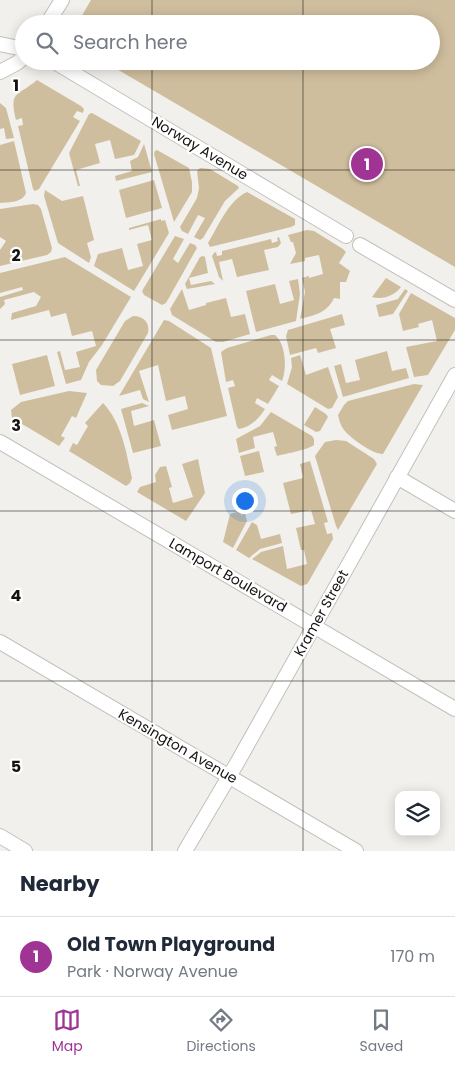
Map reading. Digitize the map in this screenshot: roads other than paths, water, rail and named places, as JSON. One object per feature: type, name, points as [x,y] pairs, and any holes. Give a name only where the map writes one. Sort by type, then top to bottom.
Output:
[{"type":"street","points":[[53,15],[62,0]]},
{"type":"street","points":[[0,44],[15,47]]},
{"type":"street","points":[[0,72],[15,64]]},
{"type":"street","name":"Norway Avenue","points":[[68,70],[346,236]]},
{"type":"street","points":[[360,245],[455,300]]},
{"type":"street","name":"Kramer Street","points":[[186,851],[455,375]]},
{"type":"street","name":"Lamport Boulevard","points":[[0,442],[455,709]]},
{"type":"street","points":[[398,477],[455,511]]},
{"type":"street","name":"Kensington Avenue","points":[[0,642],[356,851]]},
{"type":"street","points":[[0,836],[26,851]]},
{"type":"place","name":"Old Town Playground","points":[[367,164]]}]
